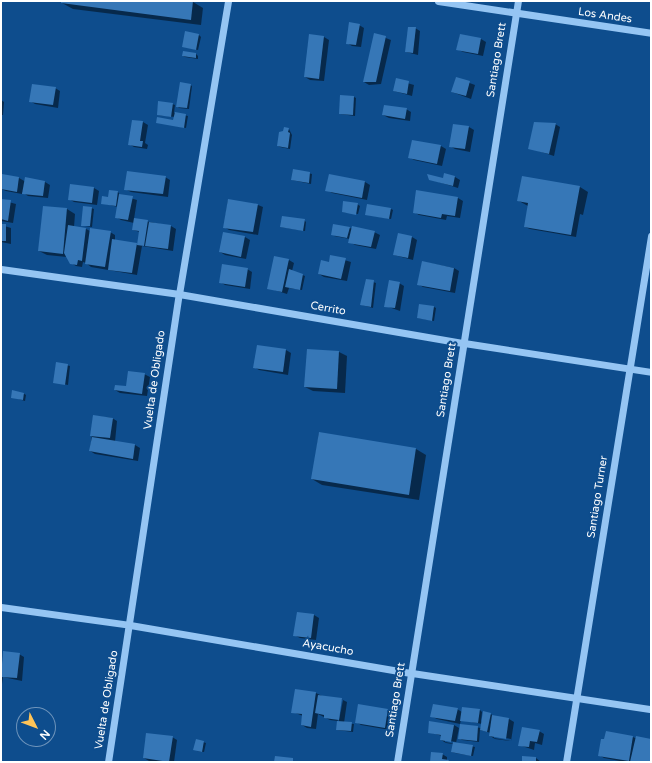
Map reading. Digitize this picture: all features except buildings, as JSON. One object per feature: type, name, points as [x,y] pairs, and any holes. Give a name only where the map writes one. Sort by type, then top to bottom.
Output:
[{"type":"street","name":"Vuelta de Obligado","points":[[108,762],[130,625],[179,294],[228,1]]},
{"type":"street","name":"Los Andes","points":[[438,1],[516,14],[651,33]]},
{"type":"street","name":"Santiago Brett","points":[[398,762],[518,1]]},
{"type":"street","name":"Santiago Turner","points":[[566,762],[651,236]]},
{"type":"street","name":"Cerrito","points":[[1,269],[179,294],[464,343],[651,372]]},
{"type":"street","name":"Ayacucho","points":[[1,607],[130,625],[412,673],[651,709]]}]
